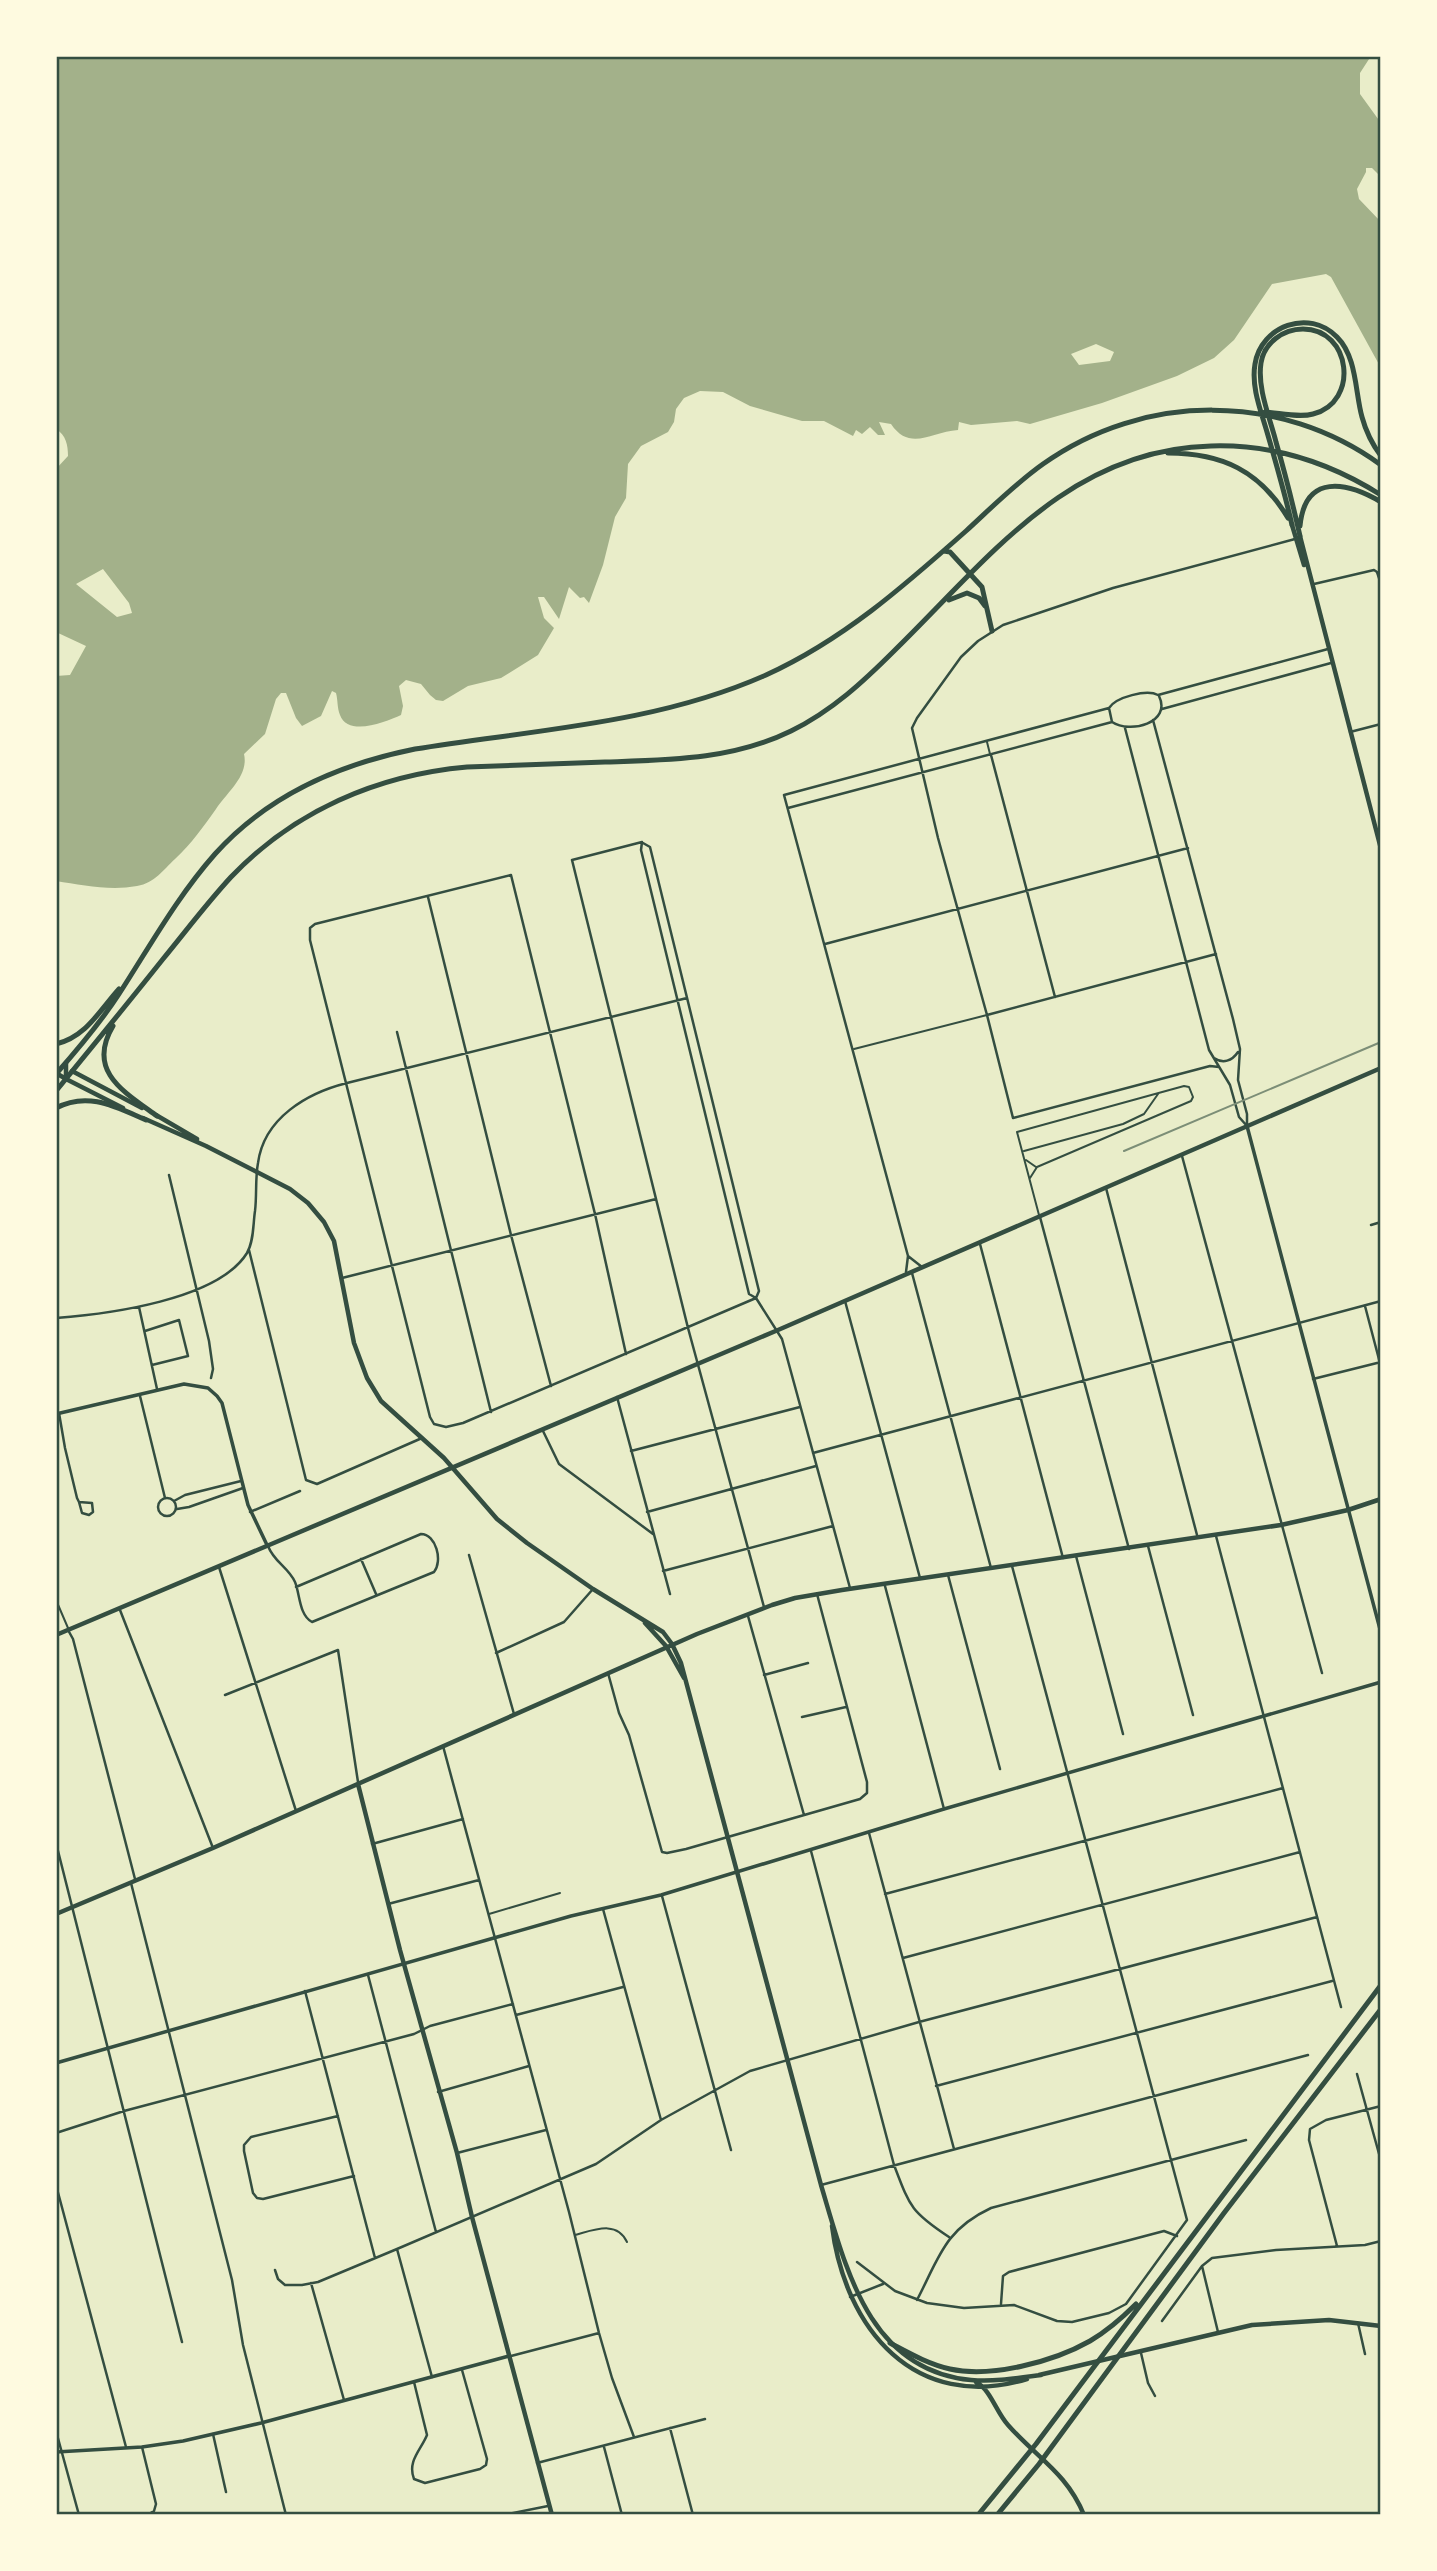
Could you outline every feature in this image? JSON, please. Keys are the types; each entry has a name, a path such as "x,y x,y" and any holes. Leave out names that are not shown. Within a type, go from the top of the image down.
{"highway":[{"path":"1292,526 1254,379 1258,352 1275,331 1291,324 1305,322 1324,327 1336,335 1349,355 1366,430 1381,456"},
{"path":"56,1074 117,997 167,916 201,870 231,838 285,797 334,772 382,756 628,717 682,705 766,675 859,621 895,594 1036,469 1089,437 1165,413 1205,409 1248,412 1282,416 1305,415 1315,414 1331,404 1342,389 1345,374 1343,358 1334,343 1321,333 1309,329 1296,329 1280,335 1268,347 1261,366 1264,395 1298,538"},
{"path":"1282,416 1337,439 1381,465"},
{"path":"56,1091 232,877 269,842 310,815 346,796 408,775 467,767 702,757 746,748 780,736 840,701 1032,516 1062,493 1109,468 1155,453 1202,446 1258,448 1293,455 1342,473 1381,495"},
{"path":"1155,453 1200,454 1237,467 1256,479 1272,495 1292,526"},
{"path":"1298,538 1304,506 1322,489 1334,485 1347,486 1381,502"},
{"path":"944,551 950,552 982,587 992,631"},
{"path":"943,603 967,593 979,598 987,608"},
{"path":"56,1044 82,1032 128,979"},
{"path":"132,997 108,1034 104,1060 118,1087 157,1116"},
{"path":"56,1108 77,1100 94,1100 146,1120"},
{"path":"978,2515 1036,2444 1381,1985"},
{"path":"997,2515 1381,2009"},
{"path":"890,2343 927,2361 950,2368 978,2372 1007,2369 1085,2344 1114,2324 1146,2295"}],"main road":[{"path":"1292,526 1308,573 1381,849"},
{"path":"56,1062 157,1116 206,1146"},
{"path":"64,1064 65,1081"},
{"path":"56,1635 980,1244 1381,1068"},
{"path":"56,1074 65,1081 258,1173 298,1195 317,1212 332,1238 342,1278 351,1335 367,1378 387,1407 452,1467 497,1519 527,1544 663,1632 673,1644 687,1683 821,2185 858,2294 871,2318 890,2343 905,2356 932,2371 972,2380 1041,2375"},
{"path":"56,1914 213,1848 666,1646 764,1607 850,1588 1281,1525 1348,1510 1381,1499"},
{"path":"639,1618 666,1646 687,1683"},
{"path":"358,1784 552,2515"},
{"path":"831,2217 841,2270 850,2297 875,2337 904,2364 947,2383 984,2388 1012,2384 1218,2332 1283,2322 1319,2320 1381,2326"},
{"path":"972,2380 984,2388 1009,2426 1066,2482 1084,2515"}],"street":[{"path":"1219,1067 1210,1066 1013,1118 912,732 915,721 961,657 992,631 1022,617 1094,593 1298,538"},
{"path":"1311,585 1371,570 1377,572 1381,584"},
{"path":"905,1276 908,1256 784,794 1109,708 1115,701 1137,695 1152,692 1158,695 1328,649"},
{"path":"788,808 1112,722 1125,728 1140,727 1153,720 1162,709 1332,663"},
{"path":"1158,695 1162,709"},
{"path":"1109,708 1112,722"},
{"path":"1153,720 1240,1049 1238,1076 1247,1126 1381,1633"},
{"path":"1350,732 1381,724"},
{"path":"1125,728 1213,1058 1233,1095 1238,1113 1247,1126"},
{"path":"990,755 1055,997"},
{"path":"642,842 641,850 749,1294 756,1298 778,1330 850,1588"},
{"path":"626,1354 595,1214 511,875 320,922 310,928 310,940 430,1417 434,1424 442,1427 457,1425 491,1412 688,1328 756,1298 759,1291 650,847 642,842 572,860 688,1328 764,1607"},
{"path":"824,944 1188,848"},
{"path":"428,896 551,1386"},
{"path":"987,1015 1216,954"},
{"path":"422,1438 317,1484 306,1480 249,1250 258,1163 264,1144 287,1112 311,1094 466,1052 687,998"},
{"path":"397,1031 491,1412"},
{"path":"1213,1058 1228,1061 1240,1049"},
{"path":"1181,1156 1322,1673"},
{"path":"169,1175 209,1341 213,1369 211,1378"},
{"path":"722,1184 732,1181"},
{"path":"1106,1188 1198,1539"},
{"path":"342,1278 656,1199"},
{"path":"1040,1217 1129,1549"},
{"path":"1371,1225 1381,1222"},
{"path":"980,1244 1063,1558"},
{"path":"56,1318 139,1307 197,1290 227,1274 249,1250"},
{"path":"908,1256 923,1268"},
{"path":"912,1273 991,1568"},
{"path":"845,1301 920,1578"},
{"path":"813,1453 1381,1301"},
{"path":"1313,1379 1381,1364 1365,1306"},
{"path":"139,1307 157,1389"},
{"path":"145,1331 179,1320 188,1356 152,1365"},
{"path":"79,1502 92,1503 93,1512 86,1516 82,1513 79,1502 65,1448 57,1413 179,1384 208,1388 218,1396 223,1408 250,1512 271,1555 291,1576 306,1618 314,1622 436,1570 439,1563 430,1535 421,1534 296,1587"},
{"path":"140,1393 165,1498"},
{"path":"617,1397 670,1594"},
{"path":"631,1451 800,1406"},
{"path":"542,1430 559,1464 653,1534"},
{"path":"647,1512 817,1466"},
{"path":"165,1498 174,1501 185,1495 241,1481"},
{"path":"165,1498 158,1506 161,1515 171,1516 177,1509 243,1489"},
{"path":"250,1512 300,1491"},
{"path":"174,1501 177,1509"},
{"path":"663,1571 834,1526"},
{"path":"1216,1536 1341,2007"},
{"path":"1148,1546 1193,1715"},
{"path":"469,1555 514,1714"},
{"path":"1076,1556 1123,1734"},
{"path":"361,1559 376,1594"},
{"path":"857,2262 883,2284 917,2300 957,2308 1001,2304 1026,2308 1063,2322 1078,2321 1115,2311 1129,2300 1177,2236 1187,2218 1012,1566"},
{"path":"219,1567 296,1811"},
{"path":"948,1575 1000,1769"},
{"path":"884,1584 944,1809"},
{"path":"496,1653 564,1622 593,1589"},
{"path":"608,1673 629,1735 662,1852 667,1853 860,1799 867,1793 868,1787 817,1594"},
{"path":"119,1608 213,1848"},
{"path":"747,1613 804,1815"},
{"path":"68,1628 73,1639 232,2280 241,2338 286,2515"},
{"path":"225,1695 338,1650 358,1784"},
{"path":"764,1675 808,1663"},
{"path":"56,2063 580,1913 661,1895 944,1809 1381,1682"},
{"path":"802,1717 847,1707"},
{"path":"443,1746 599,2333 634,2437"},
{"path":"886,1894 1283,1788"},
{"path":"372,1844 463,1819"},
{"path":"869,1833 954,2149"},
{"path":"56,1843 182,2342"},
{"path":"811,1851 894,2165 909,2206 949,2237"},
{"path":"903,1958 1300,1852"},
{"path":"388,1904 479,1880"},
{"path":"661,1895 731,2150"},
{"path":"603,1909 661,2120"},
{"path":"275,2270 278,2279 285,2285 312,2283 397,2249 596,2164 661,2120 750,2071 919,2022 1317,1917"},
{"path":"367,1973 436,2232"},
{"path":"936,2085 1334,1980"},
{"path":"516,2015 623,1987"},
{"path":"305,1991 375,2258"},
{"path":"56,2133 124,2111 513,2004"},
{"path":"821,2185 1308,2055"},
{"path":"438,2092 529,2066"},
{"path":"1357,2074 1381,2161"},
{"path":"1337,2246 1309,2140 1312,2126 1381,2106"},
{"path":"338,2116 250,2137 244,2145 244,2151 253,2193 257,2198 263,2199 354,2176"},
{"path":"457,2153 546,2130"},
{"path":"917,2300 949,2237 970,2219 991,2208 1246,2140"},
{"path":"56,2185 126,2447"},
{"path":"1001,2304 1003,2276 1009,2272 1164,2231 1177,2236"},
{"path":"1162,2320 1202,2266 1212,2258 1276,2250 1365,2245 1381,2241"},
{"path":"397,2249 432,2377"},
{"path":"1202,2266 1218,2332"},
{"path":"312,2283 344,2400"},
{"path":"850,2297 883,2284"},
{"path":"1358,2322 1365,2354"},
{"path":"59,2452 142,2447 183,2441 261,2423 599,2333"},
{"path":"1140,2350 1148,2383 1155,2396"},
{"path":"414,2382 427,2435 414,2458 411,2472 414,2479 425,2483 480,2469 486,2465 462,2370"},
{"path":"537,2463 705,2419"},
{"path":"670,2428 693,2515"},
{"path":"56,2431 59,2452 79,2515"},
{"path":"213,2434 226,2492"},
{"path":"604,2446 622,2515"},
{"path":"142,2447 156,2505 154,2511 147,2515"},
{"path":"503,2515 549,2505"}],"lane":[{"path":"987,741 990,755"},
{"path":"853,1049 987,1015"},
{"path":"1030,1178 1037,1167 1141,1124 1193,1098 1186,1086 1017,1132 1040,1217"},
{"path":"1023,1152 1123,1124 1144,1114 1158,1094"},
{"path":"1024,1158 1037,1167"},
{"path":"56,1600 68,1628"},
{"path":"488,1914 560,1893"},
{"path":"574,2235 609,2228 623,2234 627,2242"}],"shaded area":[{"path":"56,56 1371,56 1360,73 1360,94 1381,123 1381,185 1380,176 1372,168 1366,168 1357,189 1359,199 1381,222 1381,368 1331,277 1326,274 1272,284 1234,340 1214,358 1177,376 1102,403 1030,424 1017,421 971,425 959,422 958,430 913,439 898,432 891,424 879,422 885,435 878,435 870,427 862,434 856,430 853,436 824,421 802,421 750,406 723,392 700,391 684,398 676,409 674,422 668,432 641,446 628,464 626,498 615,517 603,565 589,603 569,587 559,619 544,597 538,597 544,618 554,628 538,655 501,678 468,686 443,701 436,700 421,684 406,680 399,686 403,706 401,715 368,726 359,727 344,722 339,712 336,693 332,691 321,716 302,726 286,693 281,693 276,699 265,734 244,754 245,762 236,783 181,853 154,879 137,886 106,888 56,881 56,676 70,675 86,646 56,632 56,469 68,456 68,448 62,434 56,429","holes":["1096,344 1114,352 1110,361 1079,365 1071,354","103,569 129,603 132,613 117,617 76,584"]}],"tram line":[{"path":"1124,1151 1381,1042"}]}
